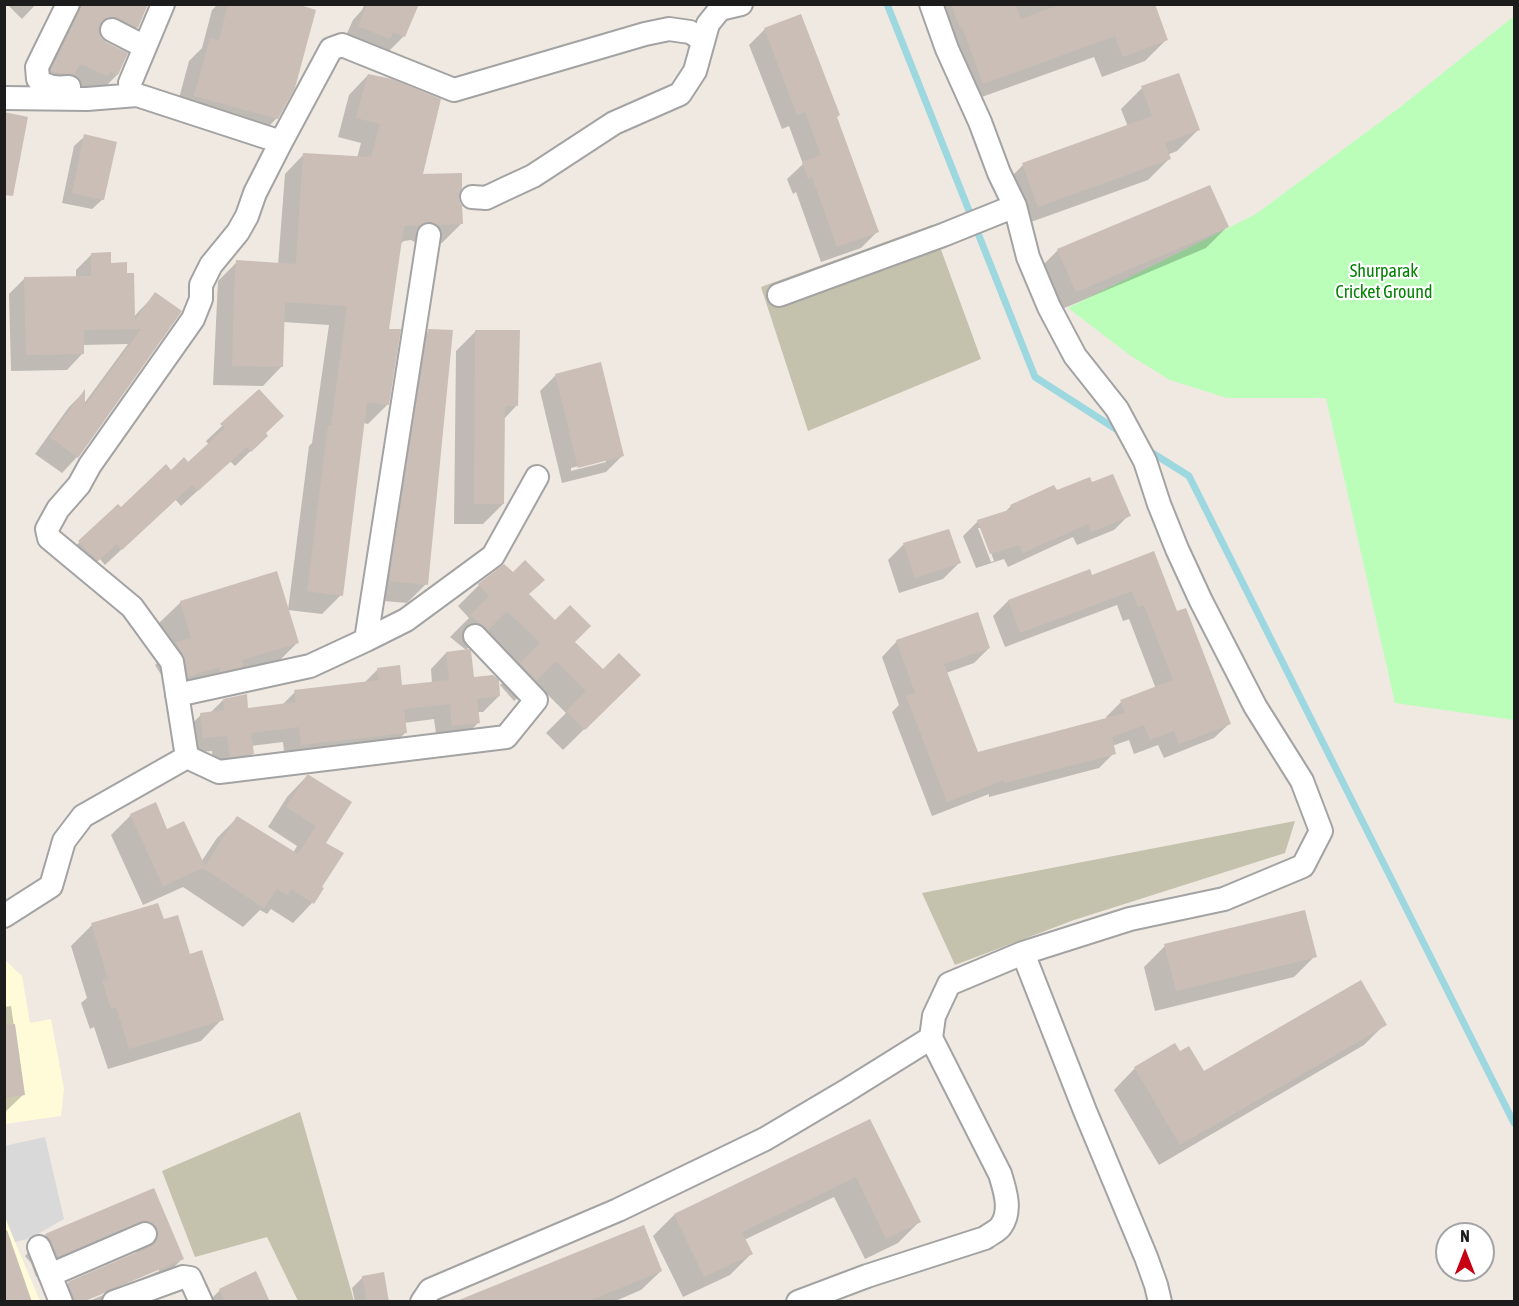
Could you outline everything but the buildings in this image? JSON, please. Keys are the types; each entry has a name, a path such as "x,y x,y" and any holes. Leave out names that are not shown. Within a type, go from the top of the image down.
{"street":[{"path":"68,4 37,68 38,79 43,85 59,88 134,89 281,142"},
{"path":"134,89 146,46 163,4"},
{"path":"472,197 486,198 532,176 614,123 680,94 694,71 708,24 720,9 741,4"},
{"path":"798,1302 867,1276 985,1238 1001,1228 1007,1213 1006,1195 1000,1174 931,1038 934,1016 949,984 1023,953 1130,919 1224,899 1303,866 1321,831 1302,781 1255,706 1201,601 1177,549 1142,454 1117,409 1076,356 1049,307 1028,257 1015,206 947,49 931,4"},
{"path":"187,757 171,662 132,607 49,538 47,529 58,509 194,319 201,299 201,285 211,265 238,232 247,216 255,193 331,49 342,45 454,90 669,29 690,32 704,40"},
{"path":"112,30 146,46"},
{"path":"4,98 87,99 134,89"},
{"path":"779,295 1015,206"},
{"path":"366,640 429,235"},
{"path":"177,695 310,666 406,620 493,556 537,477"},
{"path":"187,757 219,772 506,737 536,700 475,636"},
{"path":"4,916 51,886 64,841 83,816 187,757"},
{"path":"1023,953 1146,1257 1160,1302"},
{"path":"422,1302 430,1290 618,1210 765,1138 931,1038"},
{"path":"50,1275 145,1234"},
{"path":"39,1247 61,1302"},
{"path":"114,1302 183,1277 190,1278 201,1302"}],"shaded area":[{"path":"932,225 981,359 808,431 761,287"},
{"path":"1295,821 1285,853 1074,920 955,965 922,893"},
{"path":"4,959 22,976 30,1023 51,1019 64,1089 61,1116 5,1124"},
{"path":"300,1112 354,1301 298,1301 267,1237 195,1257 162,1171"},
{"path":"45,1137 64,1219 31,1238 15,1242 5,1216 4,1146"},
{"path":"4,1216 15,1242 40,1301 5,1301"}],"green space":[{"name":"Shurparak Cricket Ground","path":"1513,17 1514,720 1395,703 1326,398 1227,398 1170,380 1131,356 1068,308 1256,214 1399,108"}],"waterway":[{"path":"887,4 1035,377 1122,433"},
{"path":"1146,449 1189,476 1514,1123"}]}
